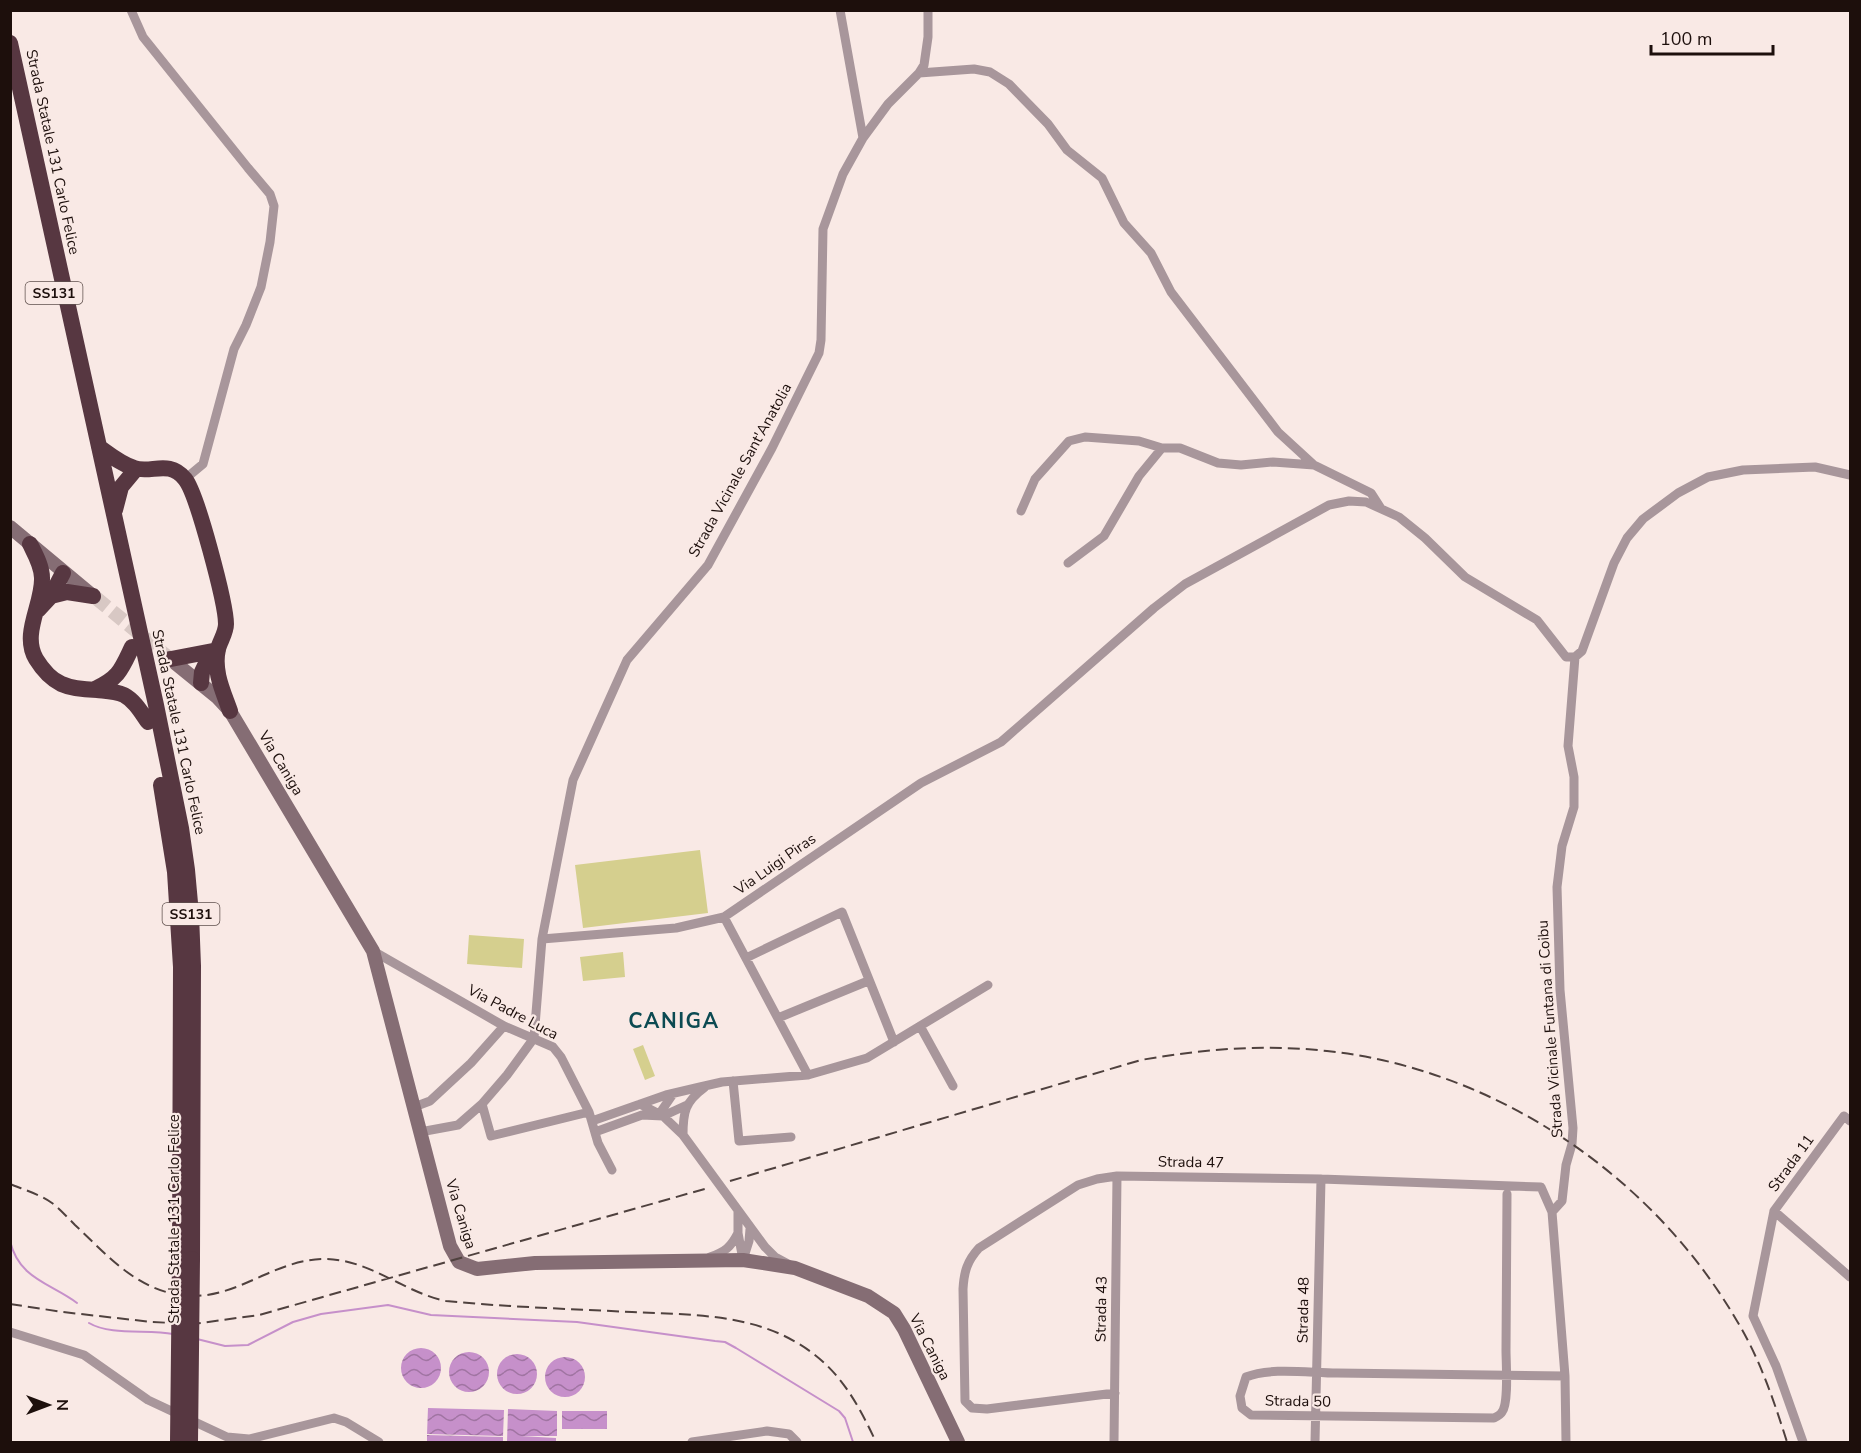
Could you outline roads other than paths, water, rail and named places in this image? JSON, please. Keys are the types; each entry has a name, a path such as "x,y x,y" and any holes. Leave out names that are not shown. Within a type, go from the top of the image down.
{"highway":[{"name":"Strada Statale 131 Carlo Felice","path":"10,43 114,513 166,781 179,915 187,1050 186,1259 190,1443"},
{"name":"Strada Statale 131 Carlo Felice","path":"10,96 148,722 166,781"},
{"path":"99,447 117,460 136,469 164,467 185,479 196,501 223,601 226,626 215,655 202,672 201,683"},
{"path":"114,513 121,486 136,469"},
{"path":"30,543 42,576 46,596"},
{"path":"63,573 53,577 36,613 31,632 34,656 49,676 67,688 111,691 124,696 136,704 148,722"},
{"path":"46,596 67,592 94,597"},
{"path":"91,690 110,682 119,675 132,646"},
{"path":"170,658 215,655"},
{"path":"215,655 218,680 231,711"},
{"name":"Strada Statale 131 Carlo Felice","path":"178,1443 186,1259"}],"street":[{"path":"131,10 143,37 248,168 259,178 270,194 273,206 270,242 261,287 234,349 203,464 185,479"},
{"path":"840,10 863,138"},
{"path":"919,74 924,65 928,37 928,10"},
{"path":"919,74 974,69 990,72 1009,84 1048,124 1067,150 1102,178 1124,223 1151,253 1171,292 1278,432 1314,465 1371,493 1380,507 1399,517 1425,538 1465,577 1537,620 1566,657 1575,657 1582,651 1614,563 1627,538 1643,519 1678,493 1708,477 1743,470 1815,467 1851,475"},
{"name":"Strada Vicinale Sant'Anatolia","path":"534,1038 542,939 573,780 627,660 708,565 772,448 819,353 823,229 843,174 863,138 888,104 919,74"},
{"path":"1021,511 1035,479 1069,441 1085,437 1139,441 1162,448 1180,448 1218,463 1241,465 1274,462 1314,465"},
{"path":"1068,563 1104,536 1139,476 1162,448"},
{"name":"Via Luigi Piras","path":"542,939 676,928 724,917 921,783 1001,742 1154,608 1185,584 1329,505 1349,501 1366,502 1380,507"},
{"path":"10,526 94,597"},
{"name":"Strada Vicinale Funtana di Coibu","path":"1552,1212 1562,1201 1573,1128 1560,990 1557,887 1562,846 1574,807 1574,777 1568,746 1575,657"},
{"name":"Via Caniga","path":"170,658 231,711 373,951 450,1246 456,1259 468,1267 477,1269 535,1263 743,1260 795,1268 868,1296 894,1313 904,1329 958,1443"},
{"path":"746,958 842,912 894,1042"},
{"path":"724,917 808,1075"},
{"name":"Via Padre Luca","path":"373,951 504,1026 553,1047 561,1057 591,1117 598,1143 612,1170"},
{"path":"778,1018 868,981"},
{"path":"482,1104 491,1136 591,1117 709,1085 808,1075 867,1059 988,986"},
{"path":"414,1107 430,1101 471,1063 504,1026"},
{"path":"920,1026 953,1086"},
{"path":"420,1132 458,1125 482,1104 534,1038"},
{"path":"734,1081 739,1141 791,1137"},
{"path":"683,1135 687,1105 692,1098 709,1085"},
{"path":"663,1116 662,1110 673,1094"},
{"path":"640,1104 663,1116 683,1135 765,1247 775,1257 795,1268"},
{"path":"595,1132 642,1115 663,1116 687,1105"},
{"name":"Strada 11","path":"1851,1121 1844,1116 1774,1211 1851,1277"},
{"name":"Strada 47","path":"1114,1393 987,1409 972,1408 965,1401 963,1289 964,1272 970,1257 979,1248 1078,1185 1117,1176 1321,1179 1541,1187 1552,1212 1565,1376"},
{"name":"Strada 43","path":"1114,1443 1117,1176"},
{"name":"Strada 48","path":"1315,1443 1321,1179"},
{"name":"Strada 50","path":"1507,1194 1506,1376 1505,1406 1502,1413 1494,1418 1251,1415 1242,1408 1240,1396 1246,1377 1257,1372 1506,1376 1565,1376"},
{"path":"1774,1211 1753,1317 1776,1366 1803,1443"},
{"path":"738,1212 738,1233 743,1260"},
{"path":"743,1260 750,1229"},
{"path":"698,1261 724,1253 733,1244 738,1233"},
{"path":"10,1332 84,1355 148,1400 227,1437 249,1439 334,1418 346,1422 379,1443"},
{"path":"1565,1376 1566,1443"},
{"path":"692,1443 766,1431 789,1434 797,1443"}],"water":[{"path":"421,1348 435,1354 441,1368 435,1382 421,1388 407,1382 401,1368 407,1354"},
{"path":"469,1352 477,1353 483,1358 488,1364 488,1380 483,1386 477,1391 469,1392 461,1391 455,1386 450,1380 449,1372 450,1364 455,1358 461,1353"},
{"path":"517,1354 525,1355 531,1360 536,1366 536,1382 531,1388 525,1393 517,1394 509,1393 503,1388 498,1382 497,1374 498,1366 503,1360 509,1355"},
{"path":"565,1357 573,1358 579,1363 584,1369 584,1385 579,1391 573,1396 565,1397 557,1396 551,1391 546,1385 545,1377 546,1369 551,1363 557,1358"},
{"path":"428,1408 504,1410 503,1436 427,1434"},
{"path":"508,1409 557,1411 557,1436 520,1436 556,1438 556,1442 507,1442"},
{"path":"562,1411 607,1411 607,1429 562,1429"},
{"path":"427,1435 503,1437 503,1442 427,1442"}],"waterway":[{"path":"10,1241 14,1254 28,1272 77,1303"},
{"path":"197,1339 225,1346 248,1345 293,1322 321,1314 388,1305 431,1315 577,1322 725,1342 839,1411 845,1418 853,1442"},
{"path":"89,1323 108,1330 173,1334"}],"tunnel":[{"path":"96,598 169,658"}],"railway":[{"path":"730,1181 1141,1060 1210,1050 1280,1048 1327,1051 1389,1062 1450,1080 1508,1106 1563,1138 1614,1176 1661,1220 1702,1268 1745,1335 1766,1380 1787,1442"},
{"path":"10,1184 52,1203 118,1265 142,1282 170,1293 191,1296 211,1294 230,1289 283,1267 322,1259 339,1260 370,1269 430,1297 446,1301 697,1315 760,1326 799,1344 825,1364 854,1400 876,1442"},
{"path":"10,1304 152,1322 193,1324 259,1315 708,1188"}],"district":[{"name":"CANIGA","path":"674,1021"}]}
